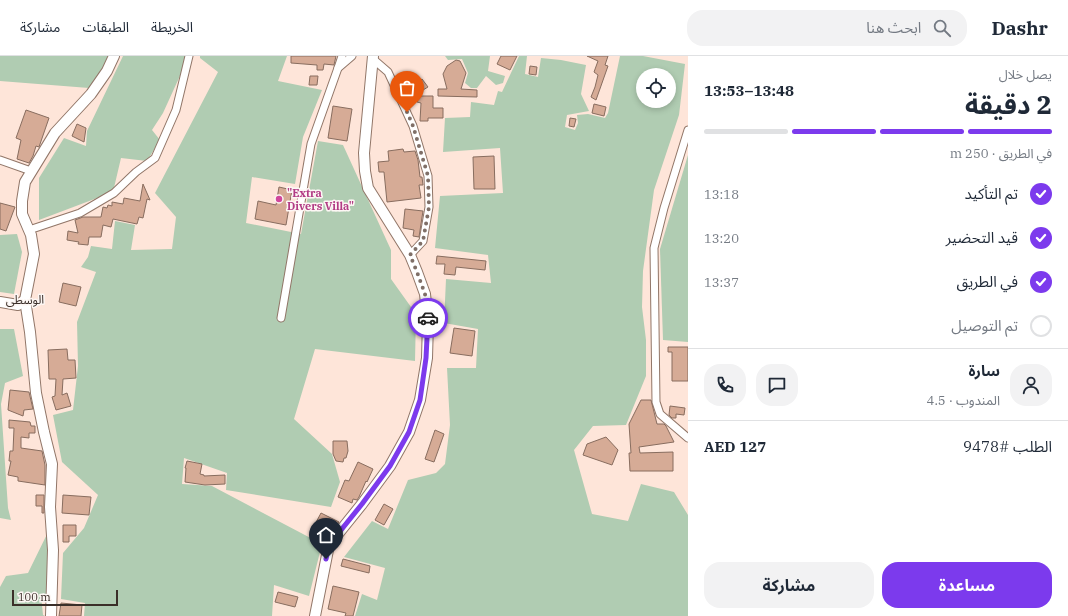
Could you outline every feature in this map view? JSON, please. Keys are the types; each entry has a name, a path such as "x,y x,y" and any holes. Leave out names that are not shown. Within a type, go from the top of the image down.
{"street":[{"path":"51,616 53,550 50,507 52,464 36,393 30,332 25,300 34,254 29,230 22,214 22,201 25,182 54,133 91,94 107,72 114,56"},
{"path":"29,230 80,213 114,193 136,172 155,158 176,110 189,56"},
{"path":"281,318 311,144 342,56"},
{"path":"338,68 352,56"},
{"path":"315,616 329,545 390,466 409,432 420,400 426,358 428,322 425,294 410,255 368,188 364,171 364,153 373,58"},
{"path":"373,58 388,72 413,126 428,176 429,207 423,241 410,255"},
{"path":"688,130 664,208 654,248 656,402 660,414 688,438"},
{"path":"0,160 31,171"},
{"path":"0,302 18,305 25,300"}],"green space":[{"path":"0,56 109,56 103,68 89,88 0,81"},
{"path":"123,56 189,56 163,113 152,130 160,140 147,161 121,158 113,192 39,220 39,178 64,138 86,146 87,131"},
{"path":"200,56 287,56 278,81 322,90 303,137 295,184 252,177 246,223 301,234 318,141 343,145 391,250 391,279 416,314 415,361 315,349 294,419 332,454 340,482 331,507 226,490 227,473 184,458 182,484 212,486 322,544 309,596 274,585 272,616 84,616 85,603 61,599 63,553 84,528 98,495 62,462 53,415 73,410 78,366 77,322 96,272 81,267 88,257 91,246 112,249 115,221 135,225 131,250 172,249 176,217 155,193 218,72 200,58"},
{"path":"445,56 490,56 488,71 505,76 503,83 496,85 486,76 477,88 471,88 465,83 468,73 462,59 448,60"},
{"path":"519,56 527,56 525,74 538,77 541,58 586,65 581,94 589,111 567,115 565,127 575,130 578,123 577,115 588,114 605,118 608,113 620,56 643,56 685,64 679,115 654,190 643,271 642,307 646,340 646,376 626,425 593,426 574,450 592,514 628,521 641,484 674,492 688,515 688,616 355,616 362,594 377,600 385,568 344,557 372,521 388,529 408,480 436,473 445,464 450,425 447,368 476,368 478,329 444,323 446,279 491,283 488,255 435,248 440,196 503,193 500,148 443,152 445,118 470,117 471,102 494,105 498,91 502,92"},
{"path":"688,155 688,342 663,340 660,249"},
{"path":"17,234 22,252 14,294 0,292 0,235"},
{"path":"0,329 14,329 23,376 5,383 1,404 8,508 11,520 0,518"},
{"path":"51,526 48,595 41,595 43,615 45,616 0,616 0,587 6,576 28,573"}],"building":[{"path":"291,56 336,56 334,65 324,64 323,70 317,70 317,65 291,63"},
{"path":"501,56 517,56 510,70 497,64"},
{"path":"587,56 608,56 605,65 608,66 596,100 591,97 598,75 594,72 598,61"},
{"path":"456,60 460,61 466,73 461,89 477,90 477,97 438,96 438,89 447,89 443,74 447,66"},
{"path":"530,66 537,67 536,75 529,74"},
{"path":"310,76 318,76 317,85 309,85"},
{"path":"422,79 428,87 423,90 417,83"},
{"path":"417,96 433,96 433,108 443,108 443,118 428,118 428,121 420,121 421,103 417,102"},
{"path":"594,104 606,107 604,116 592,113"},
{"path":"333,106 352,109 347,141 328,138"},
{"path":"26,110 49,118 39,147 36,146 29,163 17,159 21,140 16,138"},
{"path":"570,118 576,119 574,127 569,126"},
{"path":"77,124 86,128 84,142 72,136"},
{"path":"403,149 404,152 415,151 418,160 420,177 422,177 423,185 419,185 421,198 387,202 384,172 379,172 378,162 389,161 388,151"},
{"path":"494,156 495,189 474,189 473,157"},
{"path":"143,184 150,200 147,199 143,218 139,217 137,224 113,219 111,227 103,225 101,237 89,237 88,245 78,244 79,242 67,240 68,231 78,233 75,220 83,217 101,217 103,207 107,208 108,205 112,206 112,202 123,204 124,198 140,201"},
{"path":"279,187 292,190 286,225 255,219 258,201 276,205"},
{"path":"0,203 15,207 6,231 0,229"},
{"path":"405,209 423,211 419,237 413,236 414,230 403,228"},
{"path":"437,256 486,261 485,270 456,267 455,275 444,274 445,264 436,264"},
{"path":"63,283 81,287 76,306 59,302"},
{"path":"454,328 475,331 472,356 450,353"},
{"path":"668,347 688,347 688,381 672,381 672,352 668,352"},
{"path":"67,349 68,360 75,360 76,378 63,379 62,395 67,393 71,406 56,410 52,397 55,396 56,379 49,379 48,350"},
{"path":"10,390 29,392 33,409 24,410 23,416 8,410"},
{"path":"641,400 651,400 657,424 664,424 666,426 674,442 639,447 640,453 673,452 673,471 630,471 629,453 631,453 629,424"},
{"path":"670,406 685,408 684,415 676,414 676,418 672,418 669,415"},
{"path":"9,420 30,422 31,426 35,426 35,433 29,433 29,438 21,437 21,448 42,451 45,465 45,485 18,481 18,477 8,475 11,461 9,461 10,451 13,451 14,428 9,428"},
{"path":"435,430 444,434 434,462 425,459"},
{"path":"606,437 618,450 612,465 583,455 587,444"},
{"path":"333,441 347,441 348,451 343,462 336,461 333,454"},
{"path":"187,461 202,464 200,474 204,476 225,475 225,484 205,485 185,482 185,468"},
{"path":"358,462 373,469 359,497 357,500 353,499 352,503 338,497 345,480 349,481"},
{"path":"36,495 44,495 44,513 42,513 42,506 36,506"},
{"path":"63,495 91,497 89,515 62,513"},
{"path":"384,504 393,509 384,525 375,520"},
{"path":"321,513 339,522 328,536 313,528"},
{"path":"63,525 76,525 76,536 69,536 69,542 63,542"},
{"path":"343,559 370,566 369,573 341,566"},
{"path":"333,586 359,592 353,616 345,616 346,613 328,609"},
{"path":"278,592 298,597 295,607 275,602"},
{"path":"61,603 82,605 81,616 59,616"}],"way so far":[{"path":"407,112 413,126 428,176 429,207 423,241 410,255 425,294 428,318"}],"place":[{"name":"\"Extra Divers Villa\"","path":"279,199"}],"district":[{"name":"الوسطى","path":"25,300"}],"route":[{"path":"326,559 329,545 390,466 409,432 420,400 426,358 428,318"}]}
